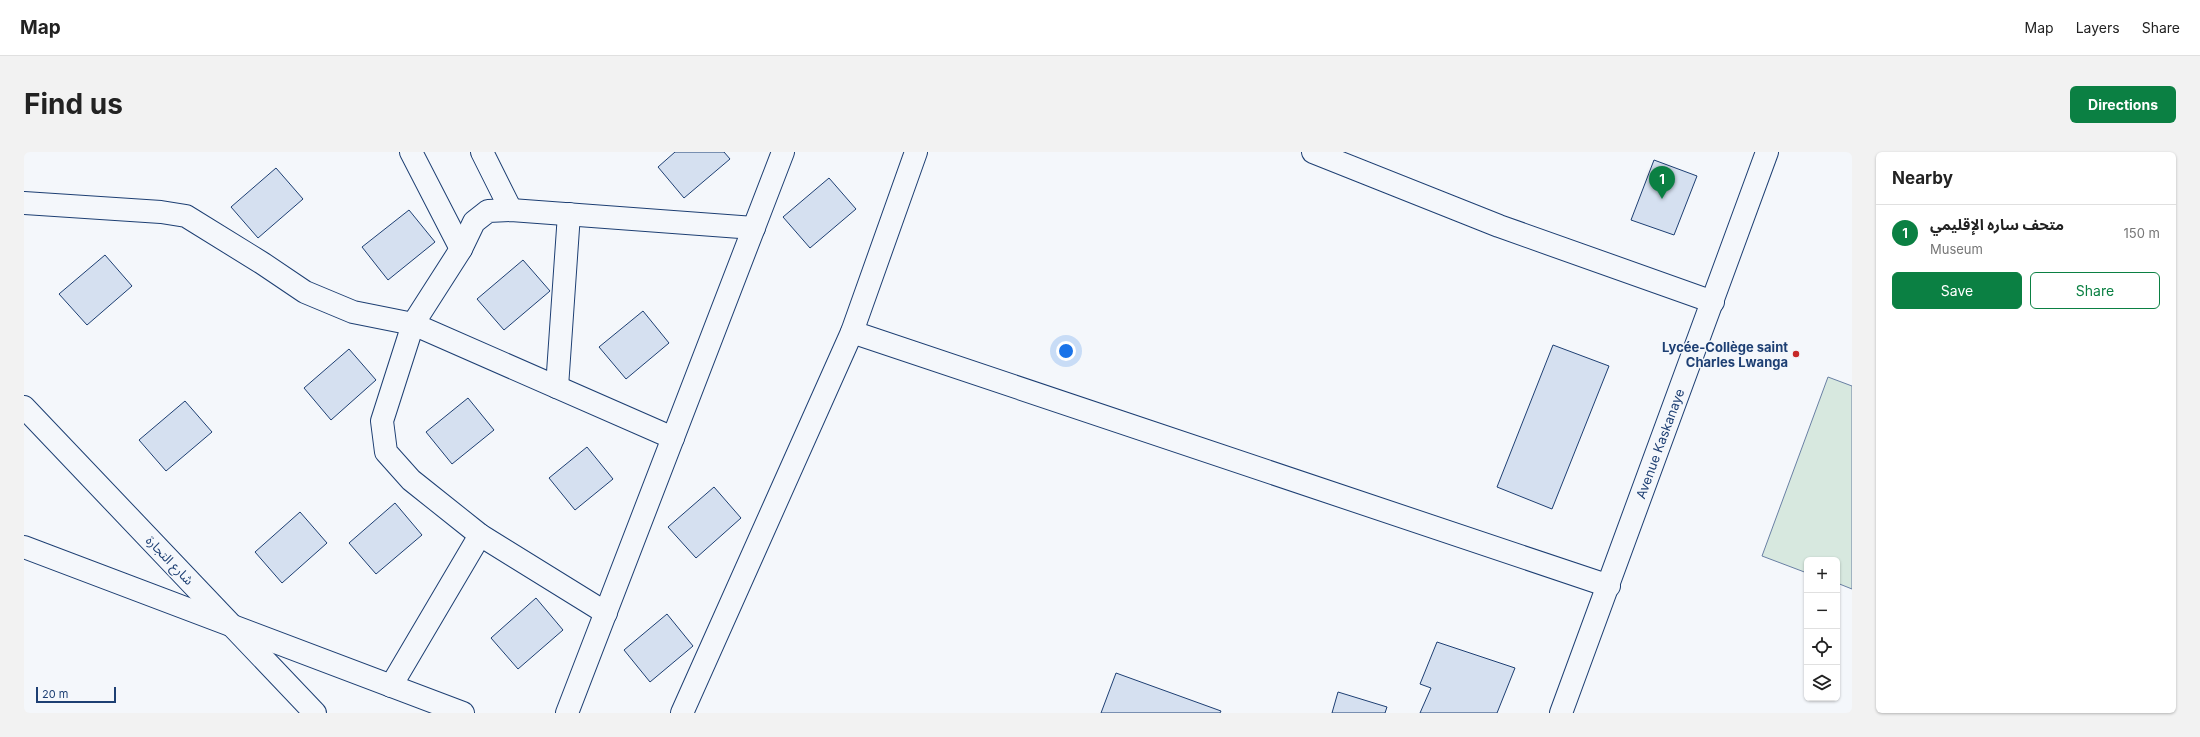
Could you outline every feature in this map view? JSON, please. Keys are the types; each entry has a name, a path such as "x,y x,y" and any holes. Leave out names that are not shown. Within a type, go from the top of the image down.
{"street":[{"path":"411,152 461,249"},
{"path":"482,152 511,210"},
{"path":"567,713 783,152"},
{"path":"682,713 852,332 916,152"},
{"path":"1313,152 1499,226 1713,302"},
{"name":"Avenue Kaskanaye","path":"1561,713 1609,586 1767,152"},
{"path":"24,203 131,210 186,216 262,263 305,292 353,312 413,324 674,438"},
{"path":"606,613 480,535 411,480 386,452 382,421 413,324 461,249 474,222 488,211 511,210 754,228"},
{"path":"557,387 569,214"},
{"path":"852,332 1609,586"},
{"name":"شارع التجارة","path":"24,407 315,713"},
{"path":"391,686 480,535"},
{"path":"24,547 463,713"}],"shaded area":[{"path":"1828,377 1852,386 1852,589 1840,584 1840,557 1804,557 1804,572 1762,556"}],"building":[{"path":"675,152 724,152 730,159 684,198 658,167"},
{"path":"1654,160 1697,176 1674,235 1631,220"},
{"path":"276,168 303,199 258,238 231,207"},
{"path":"829,178 856,209 810,248 783,217"},
{"path":"409,210 435,242 388,280 362,247"},
{"path":"105,255 132,286 87,325 59,294"},
{"path":"523,260 550,291 504,330 477,299"},
{"path":"643,311 669,343 626,379 599,347"},
{"path":"1553,345 1609,366 1552,509 1497,487"},
{"path":"349,349 376,380 331,420 304,388"},
{"path":"468,398 494,430 452,464 426,432"},
{"path":"185,401 212,432 166,471 139,440"},
{"path":"587,447 613,479 575,510 549,478"},
{"path":"714,487 741,518 696,558 668,527"},
{"path":"395,503 422,535 376,574 349,543"},
{"path":"300,512 327,543 282,583 255,552"},
{"path":"536,598 563,630 518,669 491,638"},
{"path":"667,614 693,646 650,682 624,650"},
{"path":"1437,642 1515,668 1497,713 1420,713 1431,688 1420,684"},
{"path":"1116,673 1221,711 1220,713 1101,713"},
{"path":"1338,692 1387,707 1385,713 1332,713"}],"place":[{"name":"متحف ساره الإقليمي","path":"1662,199"},
{"name":"Lycée-Collège saint Charles Lwanga","path":"1796,354"}]}
